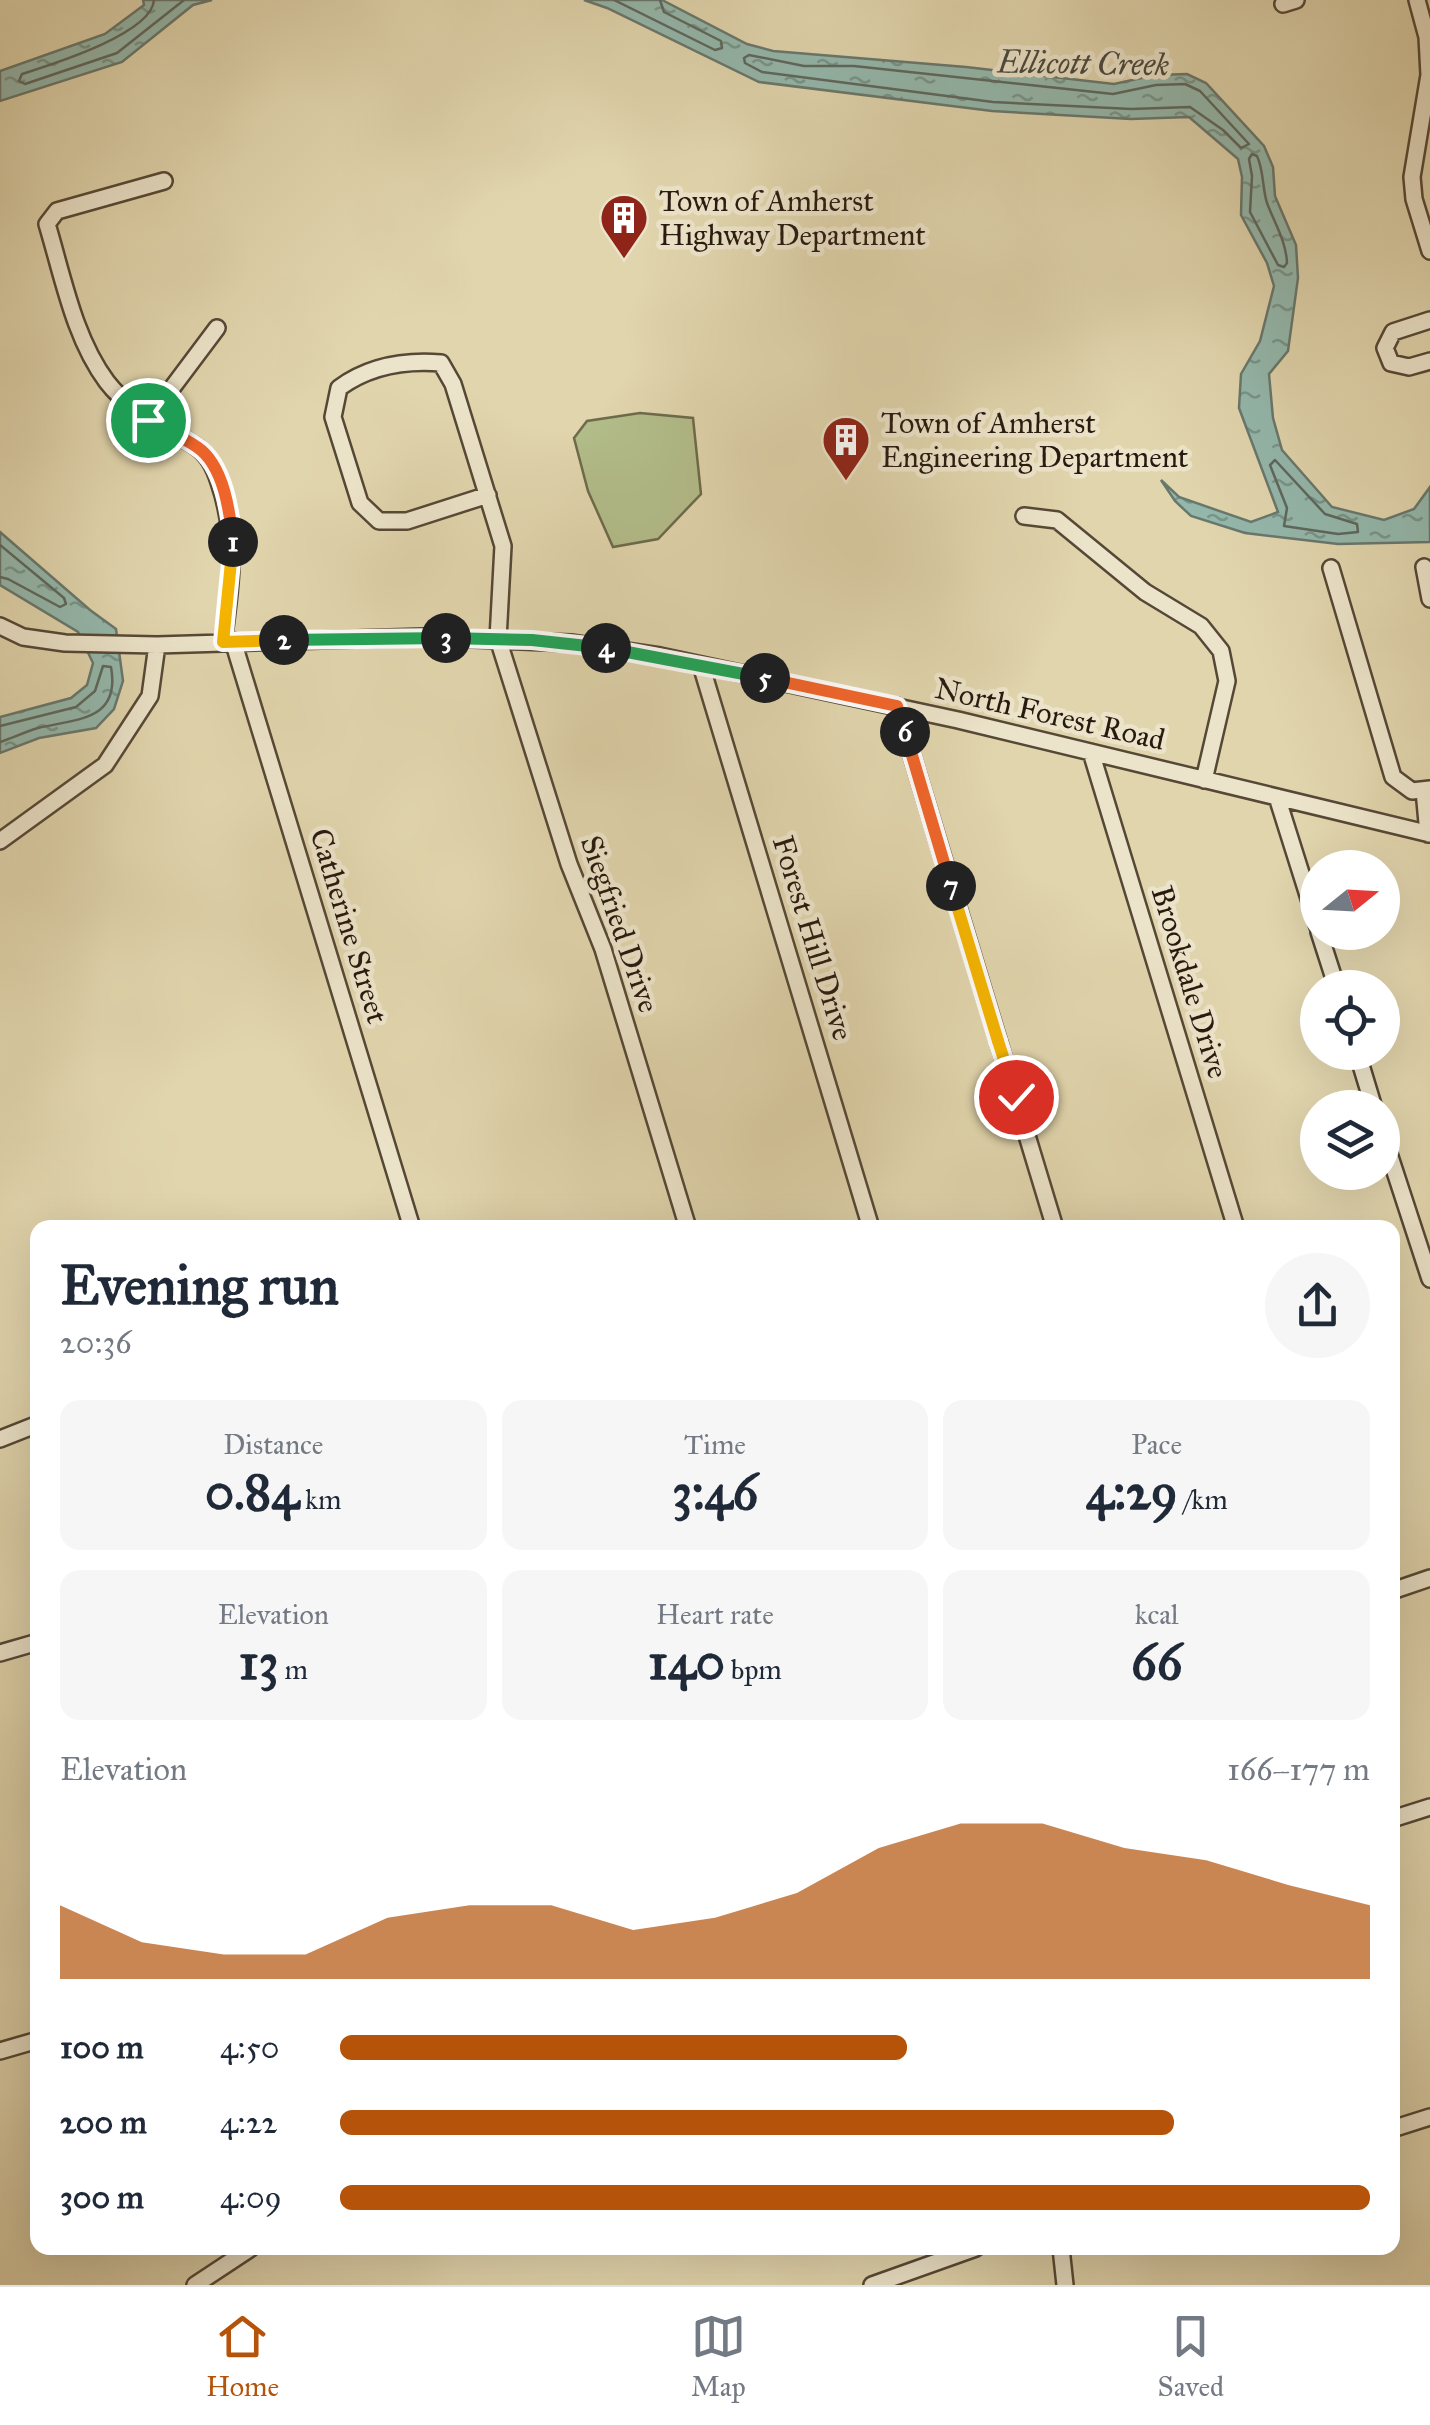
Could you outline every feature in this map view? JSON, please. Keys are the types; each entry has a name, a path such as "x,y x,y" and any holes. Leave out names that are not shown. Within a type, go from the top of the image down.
{"street":[{"path":"1416,0 1427,37 1429,75 1412,178 1414,199 1430,251"},
{"path":"164,181 57,211 47,224 86,348 110,386 148,420 203,451 214,467 230,513 233,540 228,642"},
{"path":"1430,320 1393,332 1385,348 1390,363 1409,367 1430,361"},
{"path":"148,420 217,328"},
{"path":"488,494 406,521 378,521 360,504 333,417 339,388 361,372 415,361 440,363 454,384 488,494 504,546 498,639"},
{"path":"1024,516 1057,520 1145,592 1201,626 1221,652 1227,681 1204,780"},
{"path":"1424,567 1430,599"},
{"path":"1331,568 1394,777 1412,792 1427,789 1429,834"},
{"name":"North Forest Road","path":"0,626 23,637 65,643 498,639 571,643 701,665 897,706 1429,834"},
{"name":"Siegfried Drive","path":"498,639 570,864 603,948 686,1220"},
{"name":"Catherine Street","path":"228,642 409,1220"},
{"path":"0,841 105,765 150,696 157,644"},
{"name":"Forest Hill Drive","path":"701,665 869,1220"},
{"path":"897,706 1053,1220"},
{"name":"Brookdale Drive","path":"1091,752 1234,1220"},
{"path":"1277,797 1300,872"},
{"path":"1400,1187 1430,1279"},
{"path":"0,1439 30,1427"},
{"path":"1400,1588 1430,1578"},
{"path":"0,1653 30,1644"},
{"path":"1400,1817 1430,1807"},
{"path":"0,2051 30,2042"},
{"path":"1400,2126 1430,2117"},
{"path":"194,2285 240,2255"},
{"path":"872,2285 956,2255"},
{"path":"1062,2255 1066,2285"}],"green space":[{"path":"640,413 693,418 701,494 658,539 613,547 588,491 574,438 587,421"}],"water":[{"path":"143,0 212,0 193,5 122,62 0,101 0,71 105,34 144,5"},
{"path":"584,0 662,0 747,44 773,51 1114,84 1155,75 1187,74 1206,83 1264,146 1273,167 1275,196 1296,245 1298,278 1288,351 1269,374 1273,418 1282,450 1332,507 1384,520 1414,509 1430,487 1430,542 1338,544 1245,533 1191,516 1161,480 1179,497 1251,522 1278,512 1239,408 1241,374 1260,341 1274,286 1267,263 1241,215 1242,177 1238,159 1189,117 1131,119 992,111 759,82"},
{"path":"0,532 116,629 123,681 114,709 96,728 39,738 0,753 0,717 71,698 87,685 93,663 78,632 0,585"}],"place":[{"name":"Town of Amherst Highway Department","path":"624,260"},
{"name":"Town of Amherst Engineering Department","path":"846,482"}],"route":[{"path":"148,420 208,456 230,513 233,561 223,642 423,637 571,643 660,656 897,706 1016,1097"}],"water label":[{"name":"Ellicott Creek","path":"1083,63"}]}
